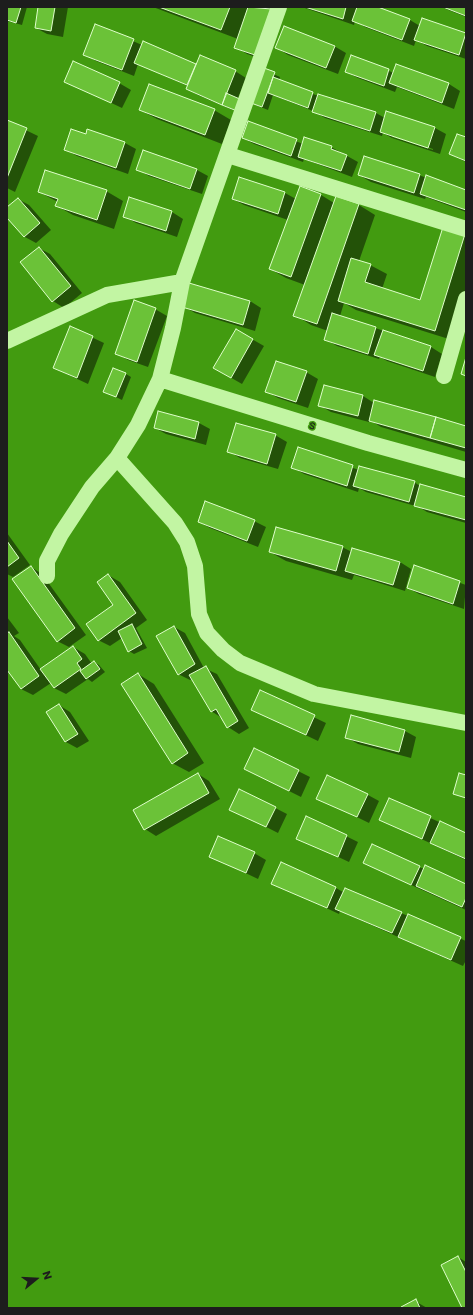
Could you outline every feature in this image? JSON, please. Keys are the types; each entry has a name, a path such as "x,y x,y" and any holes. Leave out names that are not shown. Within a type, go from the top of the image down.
{"street":[{"path":"47,576 47,561 61,534 92,487 117,458 138,425 160,379 173,328 182,282 279,7"},
{"path":"228,155 466,229"},
{"path":"7,341 107,295 182,282"},
{"path":"444,376 466,299"},
{"name":"s","path":"160,379 368,443 466,470"},
{"path":"117,458 175,523 187,542 195,566 199,614 207,633 223,650 240,663 314,694 466,723"}],"building":[{"path":"7,7 21,7 16,23 7,20"},
{"path":"38,7 55,7 51,31 35,28"},
{"path":"159,7 230,7 221,30"},
{"path":"248,7 271,9 255,55 234,48"},
{"path":"305,7 346,7 343,19"},
{"path":"357,7 378,7 410,19 402,40 352,21"},
{"path":"443,7 466,7 466,16"},
{"path":"422,18 466,33 459,55 414,40"},
{"path":"95,24 134,39 122,70 83,55"},
{"path":"284,26 335,46 326,68 275,48"},
{"path":"143,41 196,64 187,85 134,63"},
{"path":"200,55 236,70 222,105 186,89"},
{"path":"351,55 389,69 384,86 345,72"},
{"path":"73,61 120,82 111,103 64,82"},
{"path":"396,64 449,83 442,103 389,83"},
{"path":"264,68 275,72 262,107 251,103"},
{"path":"273,77 313,92 308,108 268,93"},
{"path":"149,84 215,109 205,135 139,110"},
{"path":"226,93 242,100 237,111 222,105"},
{"path":"318,94 376,112 370,131 312,112"},
{"path":"386,111 435,127 428,148 380,132"},
{"path":"7,120 27,128 7,178"},
{"path":"248,121 297,139 291,156 242,138"},
{"path":"71,129 86,134 87,129 125,142 116,168 64,150"},
{"path":"457,134 466,137 466,161 449,154"},
{"path":"304,137 332,146 331,149 347,155 341,171 298,157"},
{"path":"143,150 197,169 190,189 136,170"},
{"path":"364,156 420,174 414,193 358,175"},
{"path":"45,170 107,190 97,220 55,206 58,199 38,192"},
{"path":"426,175 466,190 466,210 420,194"},
{"path":"239,177 285,192 278,214 232,199"},
{"path":"300,186 321,194 291,277 269,269"},
{"path":"336,196 359,204 317,324 293,316"},
{"path":"129,197 172,211 166,231 123,217"},
{"path":"18,198 40,223 24,237 7,218 7,207"},
{"path":"443,227 465,234 435,331 338,301 351,258 371,264 365,282 420,300"},
{"path":"39,247 71,286 52,302 20,262"},
{"path":"189,283 250,301 243,325 182,307"},
{"path":"134,300 156,308 137,362 115,354"},
{"path":"332,313 376,327 368,354 324,340"},
{"path":"70,326 93,336 77,378 53,368"},
{"path":"236,329 253,339 231,378 213,368"},
{"path":"383,330 431,346 423,371 374,355"},
{"path":"466,357 466,376 461,374"},
{"path":"276,361 307,371 296,402 265,392"},
{"path":"113,368 126,373 116,397 103,392"},
{"path":"324,385 363,395 358,416 318,406"},
{"path":"374,400 436,417 430,438 369,421"},
{"path":"158,411 199,422 195,439 154,428"},
{"path":"436,417 466,426 466,448 430,438"},
{"path":"236,423 276,434 267,464 227,452"},
{"path":"298,447 353,465 347,486 291,468"},
{"path":"359,466 415,481 409,502 353,486"},
{"path":"420,484 466,497 466,520 414,506"},
{"path":"205,501 255,520 247,541 198,522"},
{"path":"276,527 343,546 336,571 269,552"},
{"path":"7,541 19,558 7,567"},
{"path":"352,548 400,562 393,585 345,571"},
{"path":"414,565 460,581 453,604 407,588"},
{"path":"31,566 75,628 57,642 12,579"},
{"path":"108,574 136,613 98,641 86,624 113,605 97,582"},
{"path":"132,624 142,644 128,652 118,631"},
{"path":"174,626 195,664 178,675 156,636"},
{"path":"9,632 39,676 21,689 7,670 7,633"},
{"path":"73,646 82,659 77,663 81,669 54,688 40,669"},
{"path":"94,661 100,669 86,679 80,671"},
{"path":"206,666 238,721 227,728 216,709 211,712 189,675"},
{"path":"138,673 188,753 172,764 121,684"},
{"path":"260,690 315,715 306,735 251,710"},
{"path":"59,704 78,734 65,742 46,712"},
{"path":"351,715 405,730 399,752 345,738"},
{"path":"254,748 299,770 289,791 244,769"},
{"path":"198,773 209,793 144,830 133,810"},
{"path":"459,773 466,775 466,798 453,794"},
{"path":"327,775 368,794 357,817 316,799"},
{"path":"239,789 276,807 266,827 229,810"},
{"path":"389,798 431,816 422,839 379,820"},
{"path":"306,816 347,835 338,857 296,839"},
{"path":"440,821 466,833 466,859 430,843"},
{"path":"218,836 255,852 246,873 209,857"},
{"path":"372,844 420,866 411,885 363,863"},
{"path":"281,862 336,887 327,908 271,884"},
{"path":"425,865 466,884 466,898 462,907 416,886"},
{"path":"345,888 402,912 392,933 335,909"},
{"path":"408,914 461,937 451,960 398,937"},
{"path":"458,1256 466,1272 466,1308 462,1308 441,1265"},
{"path":"416,1299 420,1308 401,1308 401,1307"}]}
